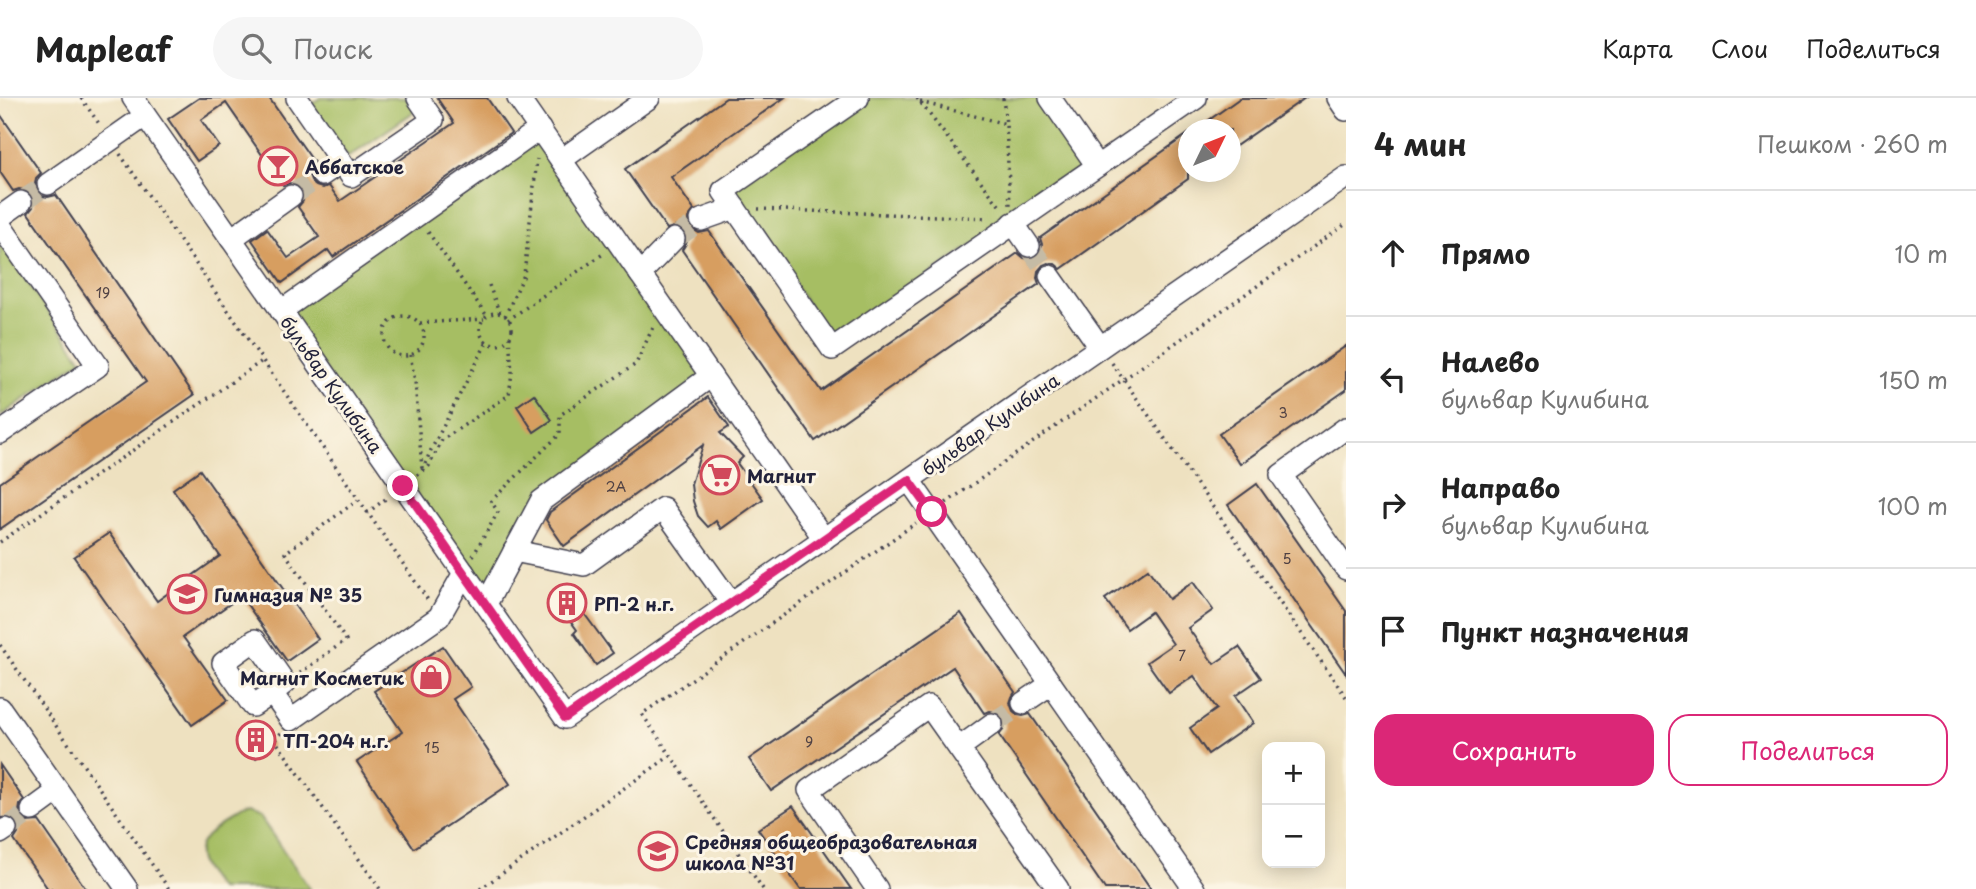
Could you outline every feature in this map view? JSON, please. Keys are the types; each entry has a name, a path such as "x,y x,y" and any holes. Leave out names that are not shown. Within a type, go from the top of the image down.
{"street":[{"path":"297,98 351,176 433,120 418,98"},
{"path":"518,98 824,538"},
{"path":"561,160 649,98"},
{"path":"858,98 723,191 832,349 1012,221 1196,98"},
{"path":"1050,98 1097,166"},
{"path":"1338,98 1346,110"},
{"path":"48,184 110,140 142,105"},
{"name":"бульвар Кулибина","path":"142,105 231,239 565,718 1346,177"},
{"path":"281,311 540,129"},
{"path":"322,175 341,162"},
{"path":"231,239 291,196"},
{"path":"0,217 21,202"},
{"path":"701,220 735,208"},
{"path":"1012,221 1029,246"},
{"path":"0,225 98,366 0,433"},
{"path":"640,274 674,239"},
{"path":"1050,276 1100,347"},
{"path":"486,604 541,501 711,376"},
{"path":"1346,428 1280,475 1346,569"},
{"path":"909,480 1194,889"},
{"path":"514,551 584,565 663,508 731,603"},
{"path":"278,688 291,720 439,617 464,573"},
{"path":"1023,703 1051,684"},
{"path":"877,889 808,790 929,706 1058,889"},
{"path":"0,708 127,889"},
{"path":"959,748 992,724"},
{"path":"32,810 58,791"}],"path":[{"path":"81,98 439,617"},
{"path":"1003,98 1012,221"},
{"path":"919,100 1012,221"},
{"path":"919,100 1006,124"},
{"path":"505,317 524,275 537,159"},
{"path":"735,208 1012,221"},
{"path":"416,216 486,317"},
{"path":"763,889 642,714 1346,224"},
{"path":"420,323 486,317 493,314 505,317 619,243"},
{"path":"368,513 429,466 442,440 509,396 512,372 509,337 512,327 489,285"},
{"path":"464,573 498,512 491,501 560,434 560,415 636,364 662,306"},
{"path":"409,316 420,323 424,342 415,353 396,355 391,351 384,340 384,333 390,321 396,317 409,316"},
{"path":"486,317 480,328 487,342 502,344 509,337"},
{"path":"422,471 487,342"},
{"path":"1100,347 1346,697"},
{"path":"410,355 415,381 422,471"},
{"path":"0,542 262,361"},
{"path":"278,688 346,640 285,553 358,500"},
{"path":"0,645 169,889"},
{"path":"291,720 275,740 380,889"},
{"path":"480,889 670,755"}],"green space":[{"path":"320,98 406,98 415,111 348,157 311,104"},
{"path":"864,98 1045,98 1090,164 833,341 729,191"},
{"path":"540,134 707,376 539,500 485,601 284,311"},
{"path":"0,242 82,360 0,416"},
{"path":"246,812 260,817 310,889 219,889 201,865 200,845 210,832"}],"building":[{"path":"199,98 269,98 315,164 309,175 312,183 322,188 329,186 340,201 454,123 437,98 487,98 511,133 333,257 328,250 282,283 252,240 267,229 288,258 319,237 298,207 303,201 302,189 296,184 283,185 226,103 201,120 219,146 197,161 168,119"},
{"path":"726,98 784,98 671,177 694,210 688,218 688,224 699,233 709,231 821,391 1018,253 1024,258 1036,257 1041,251 1040,238 1178,141 1178,182 1184,182 1061,269 1055,264 1043,265 1038,271 1039,284 815,441 682,250 687,242 684,230 677,226 667,229 625,169"},
{"path":"1240,98 1305,98 1241,142 1241,119 1210,119"},
{"path":"0,114 41,173 35,184 38,192 48,197 56,195 194,395 0,529 0,483 146,382 28,213 33,207 32,195 26,190 13,191 0,172"},
{"path":"1346,346 1346,390 1240,464 1219,434"},
{"path":"534,394 552,420 534,432 517,406"},
{"path":"708,397 729,427 720,433 743,457 737,463 763,499 721,529 716,521 708,527 698,516 691,484 703,445 564,546 546,520 550,512"},
{"path":"200,470 318,639 287,661 241,596 183,637 228,700 192,725 74,557 109,533 157,601 220,556 173,489"},
{"path":"1257,484 1346,611 1346,674 1228,505"},
{"path":"1148,569 1169,599 1193,582 1213,610 1188,628 1214,664 1239,647 1261,678 1235,696 1253,723 1208,754 1190,728 1217,709 1194,676 1169,693 1147,662 1173,644 1151,612 1127,629 1105,599"},
{"path":"564,586 613,653 596,665 574,633 577,630 551,594"},
{"path":"961,613 1015,692 1010,703 1013,711 1023,716 1030,714 1151,889 1105,889 999,735 1004,729 1003,717 997,712 984,713 953,667 771,791 749,759"},
{"path":"443,646 471,687 453,699 510,784 414,848 357,762 402,732 374,691"},
{"name":"ТП-204 н.г.","path":"255,723 272,746 256,758 240,735"},
{"path":"0,765 24,800 20,805 21,817 27,822 39,821 86,889 48,889 14,840 18,834 17,822 11,817 0,818"},
{"path":"793,806 851,889 800,889 758,829"}],"tunnel":[{"path":"291,196 322,175"},
{"path":"21,202 48,184"},
{"path":"674,239 701,220"},
{"path":"1029,246 1050,276"},
{"path":"992,724 1023,703"},
{"path":"6,829 32,810"}],"place":[{"name":"Аббатское","path":"278,166"},
{"name":"Магнит","path":"720,475"},
{"name":"Гимназия № 35","path":"187,594"},
{"name":"РП-2 н.г.","path":"567,603"},
{"name":"Магнит Косметик","path":"431,677"},
{"name":"ТП-204 н.г.","path":"256,740"},
{"name":"Средняя общеобразовательная школа №31","path":"658,851"}],"route":[{"path":"403,486 565,718 909,480 932,512"}]}
